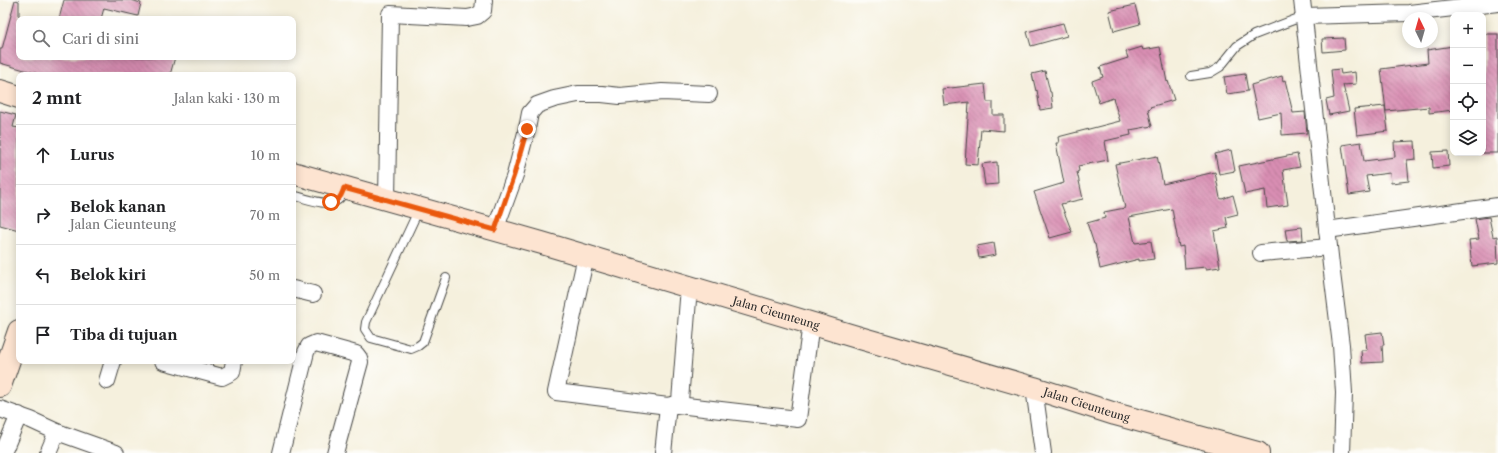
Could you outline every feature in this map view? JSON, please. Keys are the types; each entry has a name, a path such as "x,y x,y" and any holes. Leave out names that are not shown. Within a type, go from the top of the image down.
{"street":[{"path":"387,200 390,14 467,18 477,16 483,11 484,0"},
{"path":"1302,0 1343,367 1344,393 1342,453"},
{"path":"1304,16 1409,13 1498,3"},
{"path":"0,91 16,95"},
{"path":"495,230 514,175 530,113 538,105 554,99 578,94 620,96 662,92 708,94"},
{"name":"Jalan Cieunteung","path":"296,174 586,256 1034,388 1115,414 1258,453"},
{"path":"1327,230 1498,206"},
{"path":"1261,253 1329,247"},
{"path":"586,256 556,392 798,419 811,323"},
{"path":"663,453 673,405 680,401 689,287"},
{"path":"296,290 313,294"},
{"path":"281,453 306,352 309,346 316,343 356,354 360,362 335,453"},
{"path":"0,386 13,360 16,346"},
{"path":"107,381 112,364"},
{"path":"173,364 222,378 232,372 233,364"},
{"path":"1034,388 1043,453"},
{"path":"0,409 19,415 57,432 116,453"},
{"path":"3,453 19,415"},
{"path":"48,453 57,432"}],"lane":[{"path":"1191,76 1210,73 1220,67 1237,46 1254,35 1304,16"},
{"path":"296,196 316,202 331,202 341,198 344,188"},
{"path":"419,209 366,322 365,329 371,338 411,349 418,346 423,342 446,278"}],"building":[{"path":"15,0 19,1 19,16 16,16 16,60 174,60 171,72 32,72 0,63 0,49 2,49"},
{"path":"64,0 131,0 141,3 138,16 104,8 102,16 60,16"},
{"path":"1135,5 1140,24 1114,31 1109,11"},
{"path":"1063,23 1067,36 1031,46 1027,32"},
{"path":"1486,34 1498,34 1498,153 1486,153"},
{"path":"1344,38 1345,50 1323,52 1322,39"},
{"path":"1450,46 1450,110 1429,113 1429,107 1386,111 1381,69 1428,63 1427,50"},
{"path":"1142,47 1143,50 1160,47 1167,82 1168,81 1174,100 1150,107 1151,108 1148,109 1152,126 1130,130 1131,135 1105,141 1108,160 1078,166 1079,171 1077,172 1083,199 1061,204 1072,232 1050,238 1034,192 1064,183 1056,143 1059,143 1058,137 1120,121 1113,98 1099,103 1092,81 1103,77 1100,67 1128,58 1126,52"},
{"path":"1340,69 1341,74 1355,72 1356,84 1343,85 1349,111 1329,115 1326,100 1334,98 1331,70"},
{"path":"1045,71 1051,92 1053,108 1040,110 1037,90 1036,91 1032,74"},
{"path":"1245,74 1248,91 1227,94 1224,77"},
{"path":"1282,76 1283,81 1285,80 1293,113 1305,112 1307,133 1282,135 1281,113 1258,118 1251,85"},
{"path":"985,84 987,102 993,102 993,115 1004,115 1004,131 981,129 978,165 965,164 969,102 944,105 942,89"},
{"path":"1385,106 1388,131 1357,135 1354,109"},
{"path":"0,111 16,115 13,127 16,128 16,229 0,225"},
{"path":"1415,141 1416,159 1407,160 1409,181 1391,183 1390,173 1366,176 1369,192 1349,195 1342,145 1361,142 1364,161 1395,157 1394,142"},
{"path":"1231,150 1235,171 1219,174 1215,154"},
{"path":"1448,151 1449,166 1433,168 1432,152"},
{"path":"1297,154 1300,167 1283,170 1288,205 1267,208 1265,190 1245,194 1239,166"},
{"path":"1157,156 1163,184 1215,172 1220,198 1222,199 1233,195 1238,214 1226,217 1228,228 1214,231 1220,267 1185,269 1183,246 1179,247 1172,209 1129,217 1135,243 1151,241 1154,259 1139,261 1139,259 1100,269 1095,244 1087,223 1105,218 1104,212 1125,208 1115,164"},
{"path":"997,162 998,184 985,185 982,164"},
{"path":"1489,217 1493,237 1497,236 1498,263 1472,266 1469,240 1479,239 1475,219"},
{"path":"1302,227 1303,240 1287,241 1285,229"},
{"path":"994,243 996,255 979,258 977,246"},
{"path":"1382,332 1384,345 1382,345 1383,362 1362,363 1361,350 1367,350 1365,334"}],"route":[{"path":"331,202 341,198 344,188 495,230 514,175 527,129"}]}
